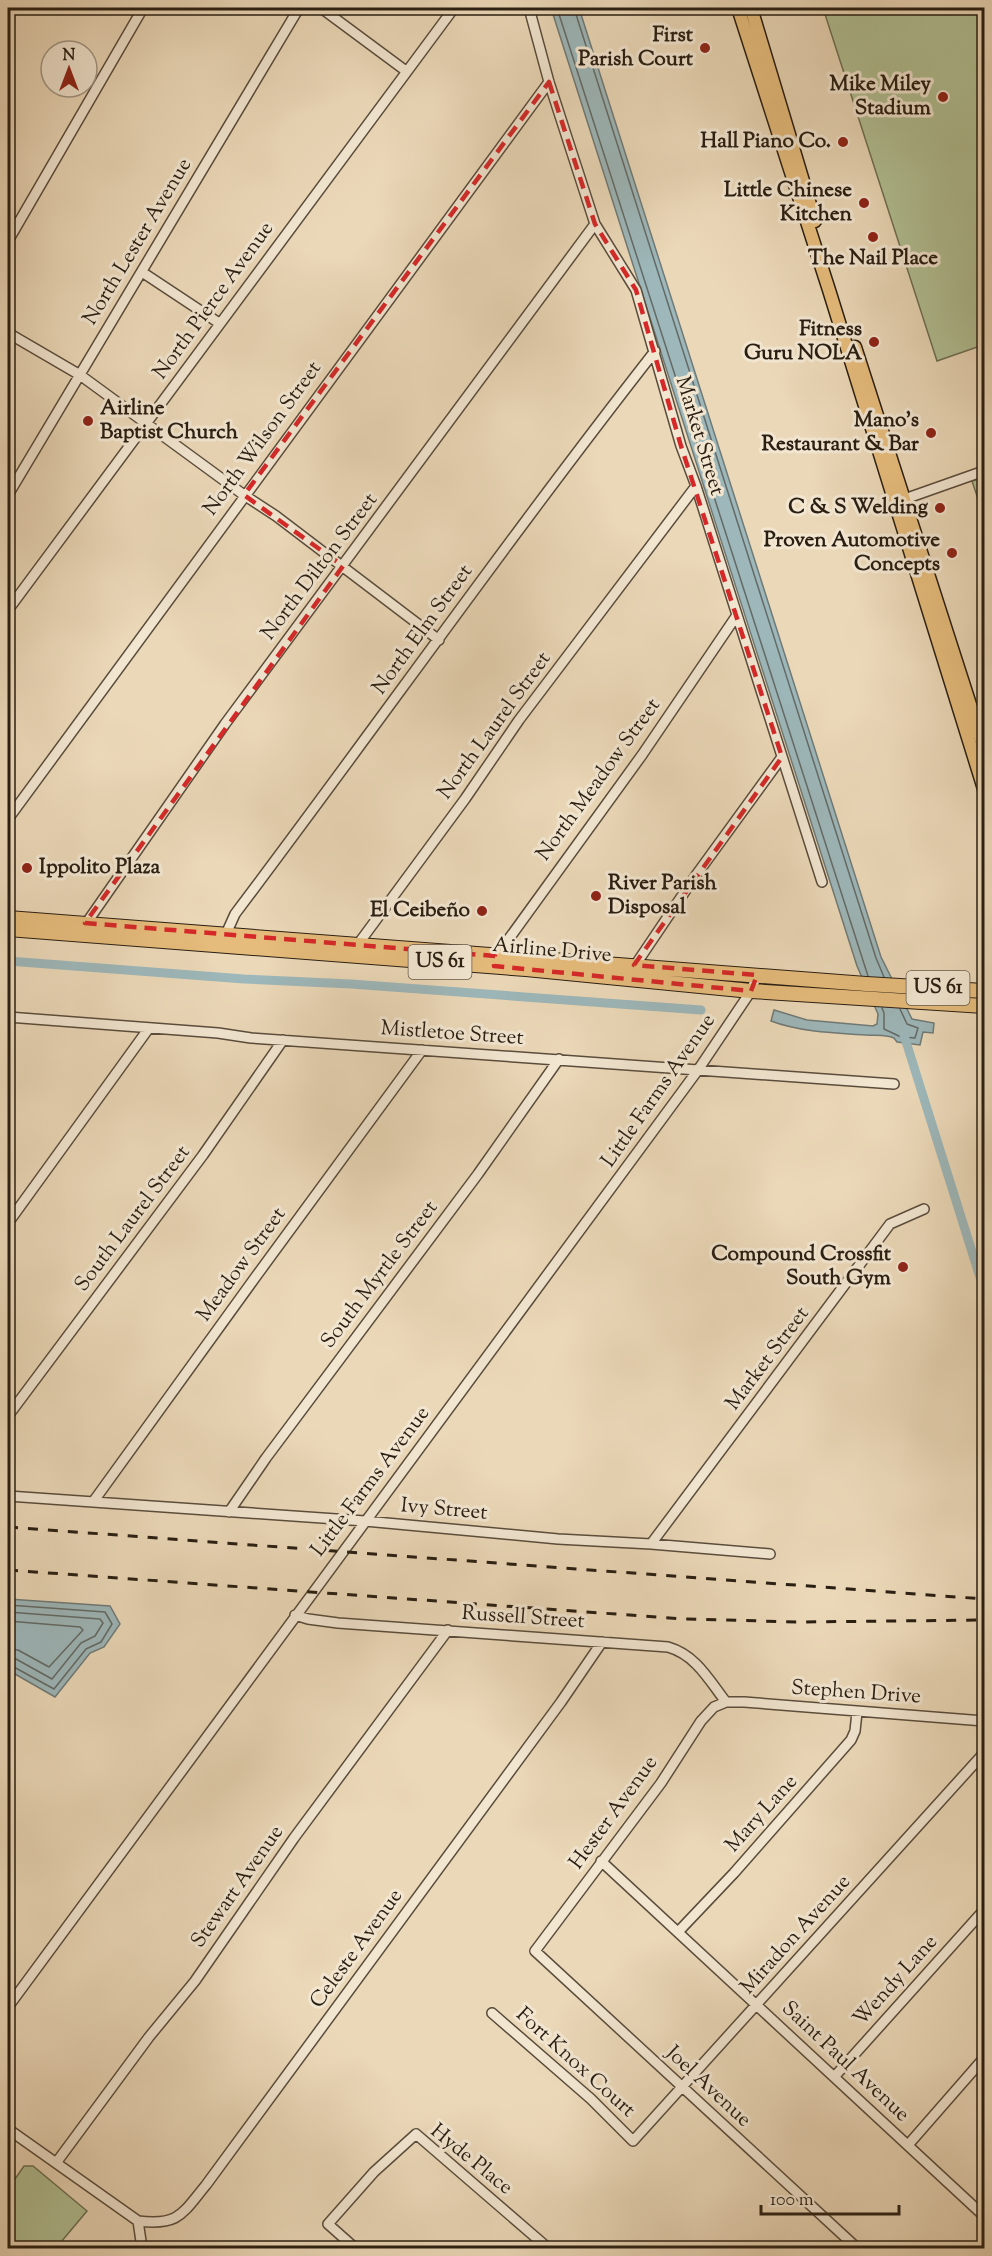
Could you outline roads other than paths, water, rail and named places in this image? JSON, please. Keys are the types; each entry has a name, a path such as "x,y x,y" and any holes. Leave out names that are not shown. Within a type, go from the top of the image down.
{"highway":[{"name":"Airline Drive","path":"8,918 82,929 494,961 633,965 984,991"},
{"name":"Airline Drive","path":"8,929 226,934 356,950"},
{"name":"Airline Drive","path":"494,961 628,979 751,991 984,1006"}],"main road":[{"path":"738,8 770,92 899,501 984,789"},
{"path":"751,8 770,92"},
{"path":"899,501 984,748"}],"street":[{"path":"8,241 142,8"},
{"name":"North Lester Avenue","path":"8,495 299,8"},
{"path":"321,8 406,71"},
{"name":"North Pierce Avenue","path":"8,610 454,8"},
{"name":"Market Street","path":"529,8 549,82 595,224 636,290 681,446 696,486 822,882"},
{"name":"North Wilson Street","path":"8,819 549,82"},
{"name":"North Dilton Street","path":"82,929 225,724 595,224"},
{"path":"142,272 219,323"},
{"path":"8,333 80,375 276,516 440,640"},
{"name":"North Elm Street","path":"226,934 235,914 440,640 570,459 655,351"},
{"path":"899,501 984,471"},
{"name":"North Laurel Street","path":"356,950 526,711 696,486"},
{"name":"North Meadow Street","path":"494,961 642,755 737,615"},
{"path":"628,979 633,965 782,757"},
{"name":"Little Farms Avenue","path":"8,2007 698,1070 751,991 757,975"},
{"name":"Mistletoe Street","path":"8,1017 283,1040 894,1084"},
{"path":"8,1223 149,1028"},
{"name":"South Laurel Street","path":"8,1416 196,1164 283,1040"},
{"name":"Meadow Street","path":"93,1502 256,1275 422,1050"},
{"name":"South Myrtle Street","path":"229,1512 266,1458 478,1174 559,1059"},
{"name":"Market Street","path":"651,1544 890,1224 924,1209"},
{"name":"Ivy Street","path":"8,1496 365,1521 558,1539 770,1554"},
{"name":"Russell Street","path":"295,1615 338,1623 668,1647 678,1650 695,1662 726,1702"},
{"name":"Stewart Avenue","path":"56,2163 149,2037 195,1981 294,1838 448,1630"},
{"name":"Celeste Avenue","path":"138,2221 158,2223 179,2218 206,2185 561,1702 602,1642"},
{"name":"Stephen Drive","path":"726,1702 984,1721"},
{"name":"Hester Avenue","path":"535,1951 661,1783 701,1721 714,1707 726,1702"},
{"name":"Mary Lane","path":"678,1932 734,1873 851,1740 855,1731 857,1712"},
{"name":"Miradon Avenue","path":"633,2141 984,1753"},
{"name":"Saint Paul Avenue","path":"601,1861 984,2216"},
{"name":"Wendy Lane","path":"835,2076 984,1910"},
{"name":"Joel Avenue","path":"535,1951 857,2248"},
{"name":"Fort Knox Court","path":"492,2013 591,2099 633,2141"},
{"path":"909,2145 984,2058"},
{"path":"8,2129 138,2221 142,2248"},
{"name":"Hyde Place","path":"355,2248 328,2224 372,2175 416,2134 548,2248"}],"water":[{"path":"551,8 579,8 881,957 912,1019 934,1023 933,1033 923,1032 920,1045 897,1042 894,1038 887,1036 842,1034 794,1028 771,1021 774,1010 807,1020 873,1026 877,1024 878,1014 857,966"},
{"path":"8,1599 110,1606 120,1624 104,1647 90,1653 55,1697 8,1670"}],"waterway":[{"path":"8,961 701,1010"},
{"path":"903,1032 984,1290"}],"railway":[{"path":"8,1527 984,1599"},
{"path":"8,1570 684,1619 800,1622 984,1620"}],"place":[{"name":"First Parish Court","path":"705,48"},
{"name":"Mike Miley Stadium","path":"943,97"},
{"name":"Hall Piano Co.","path":"843,142"},
{"name":"Little Chinese Kitchen","path":"864,203"},
{"name":"The Nail Place","path":"873,237"},
{"name":"Fitness Guru NOLA","path":"874,342"},
{"name":"Airline Baptist Church","path":"88,421"},
{"name":"Mano's Restaurant & Bar","path":"931,433"},
{"name":"C & S Welding","path":"940,508"},
{"name":"Proven Automotive Concepts","path":"952,553"},
{"name":"Ippolito Plaza","path":"27,868"},
{"name":"River Parish Disposal","path":"596,896"},
{"name":"El Ceibeño","path":"482,911"},
{"name":"Compound Crossfit South Gym","path":"903,1267"}]}
